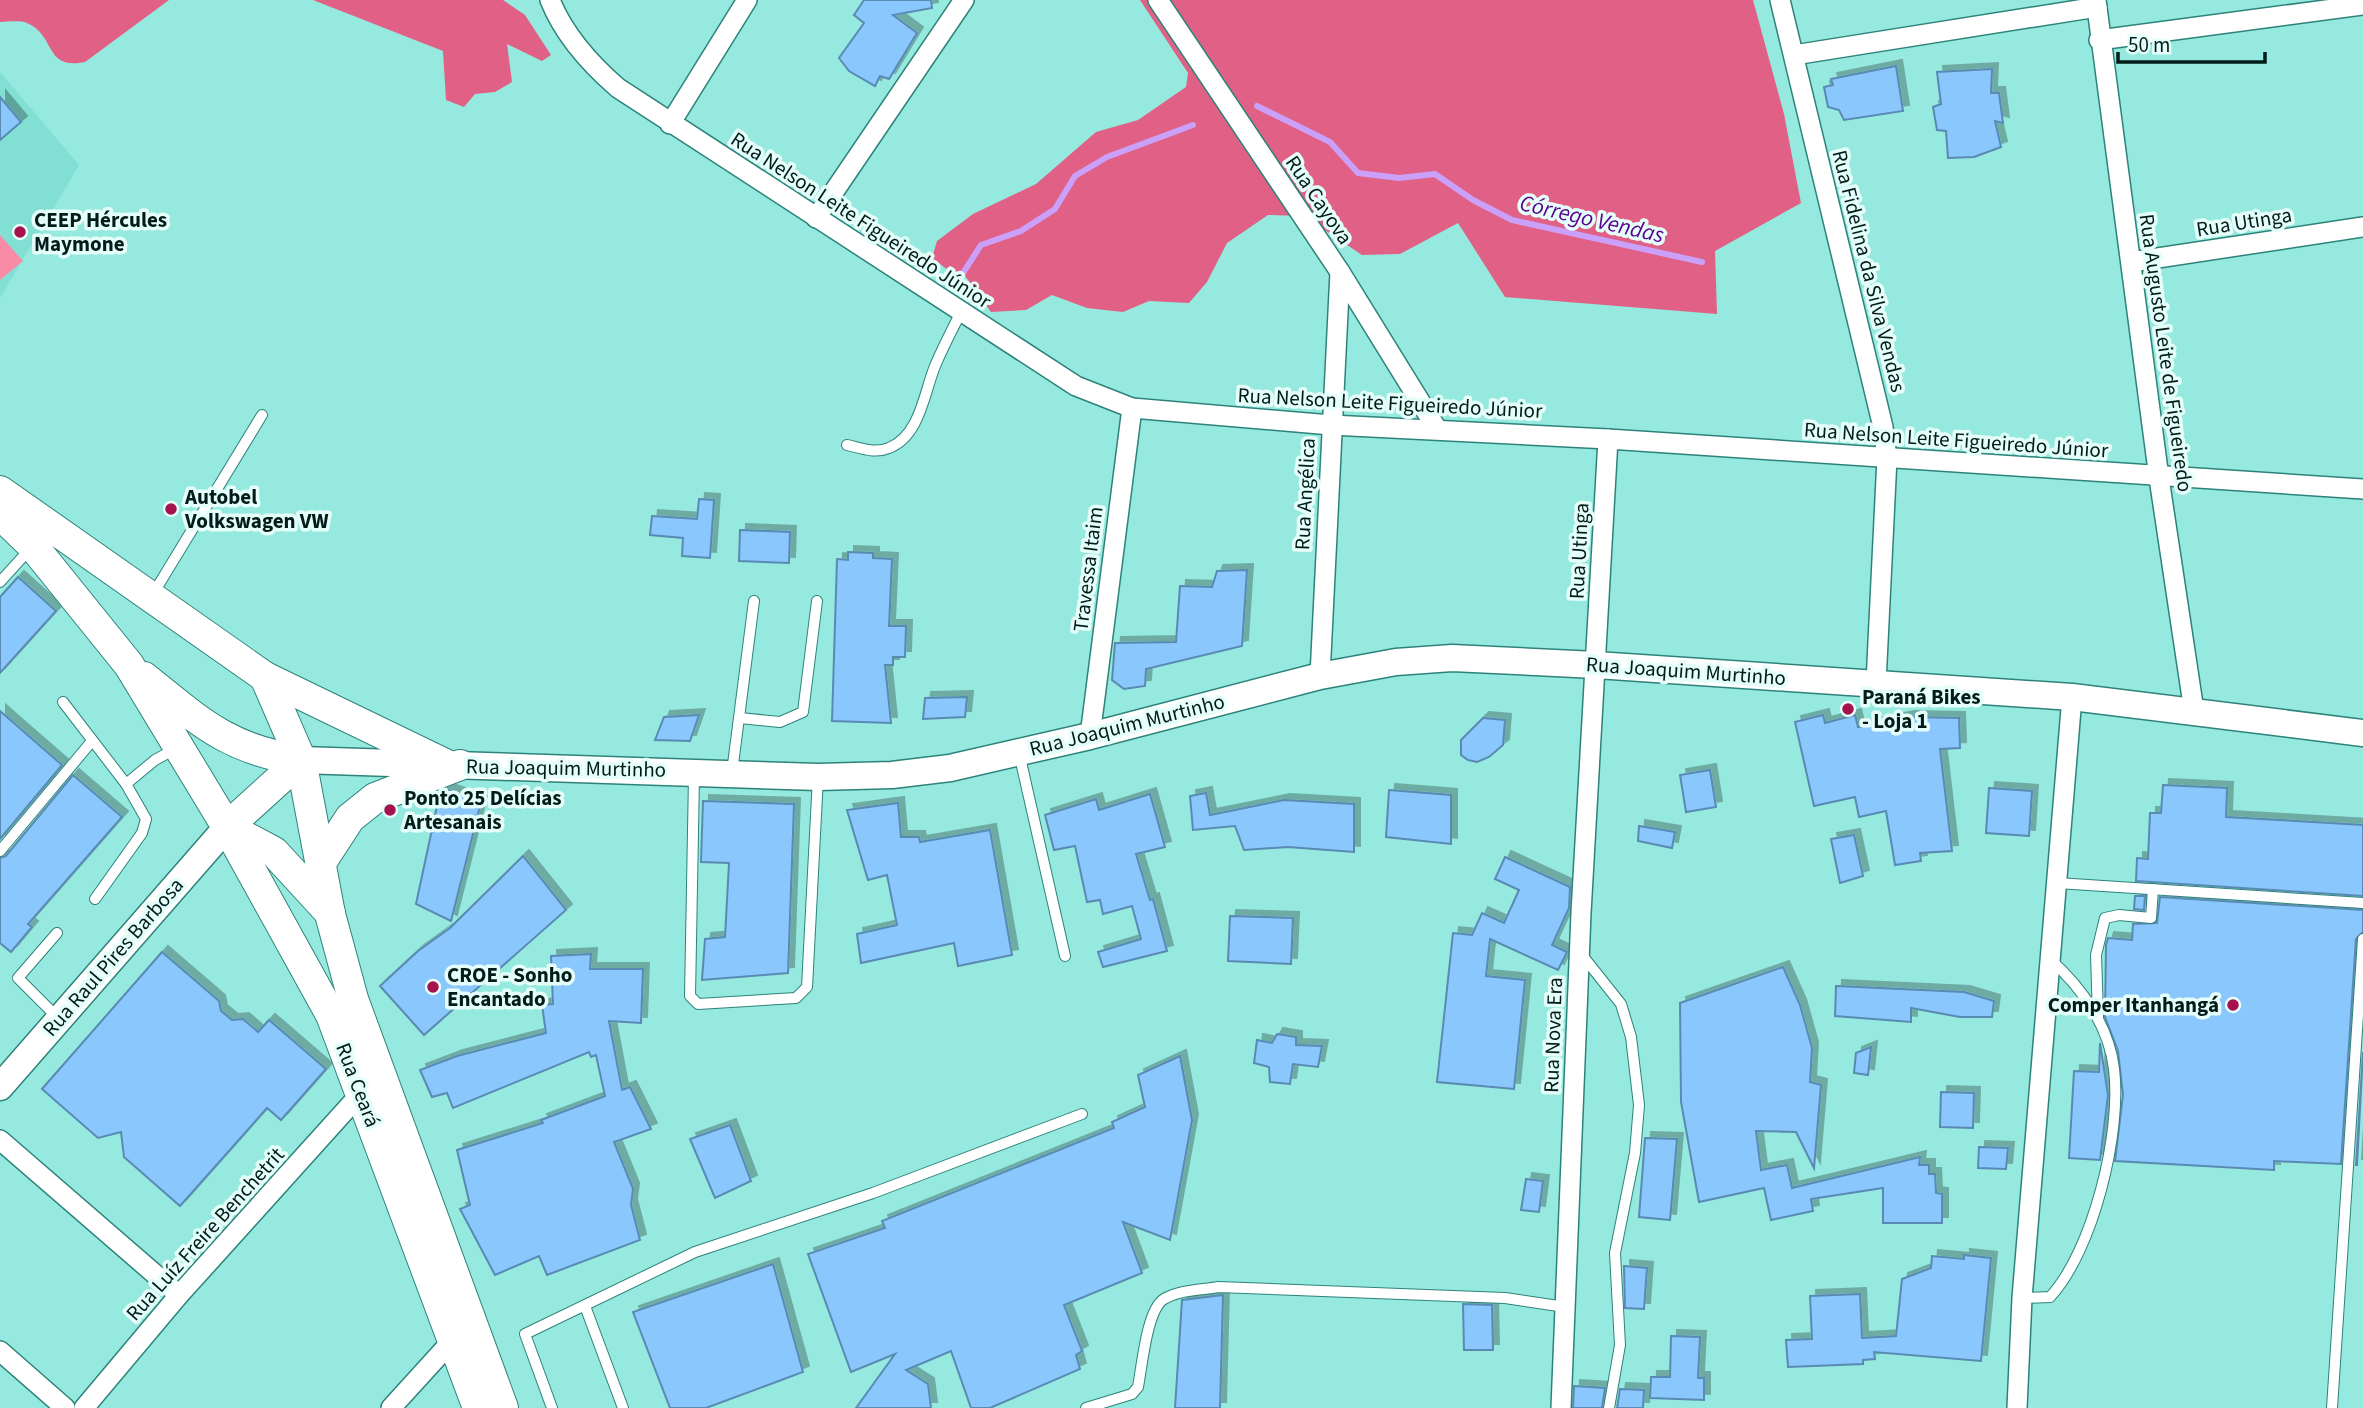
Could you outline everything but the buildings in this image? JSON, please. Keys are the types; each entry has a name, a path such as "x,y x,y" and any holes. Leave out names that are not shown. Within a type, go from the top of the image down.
{"main road":[{"path":"0,491 265,677 454,765"},
{"path":"0,514 33,546 129,666 177,747"},
{"name":"Rua Joaquim Murtinho","path":"301,760 732,772 818,777 892,775 950,768 1090,736 1320,676 1396,662 1452,658 1597,665 2072,697 2363,733"},
{"path":"129,666 213,732 240,747 271,756 301,760"},
{"path":"265,677 301,760"},
{"name":"Rua Ceará","path":"177,747 227,828 331,1015 462,1336 503,1408"},
{"path":"301,760 227,828 274,852 330,914"},
{"name":"Rua Ceará","path":"301,760 330,914 353,999 462,1336 478,1408"},
{"path":"321,860 350,818 375,798 454,765"},
{"name":"Rua Raul Pires Barbosa","path":"0,1087 227,828"}],"street":[{"name":"Rua Nelson Leite Figueiredo Júnior","path":"550,0 558,19 592,66 670,124 1076,386 1132,408 1331,425 1608,439 2159,478 2363,489"},
{"path":"670,124 747,0"},
{"path":"816,218 964,0"},
{"name":"Rua Cayova","path":"1158,0 1340,272 1437,429"},
{"name":"Rua Fidelina da Silva Vendas","path":"1780,0 1883,427 1887,457 1875,683"},
{"path":"1794,55 2096,4"},
{"name":"Rua Augusto Leite de Figueiredo","path":"2096,4 2159,478 2194,712"},
{"path":"2099,40 2363,5"},
{"name":"Rua Utinga","path":"2131,262 2363,227"},
{"name":"Rua Angélica","path":"1320,676 1340,272"},
{"name":"Travessa Itaim","path":"1090,736 1132,408"},
{"name":"Rua Utinga","path":"1597,665 1608,439"},
{"name":"Rua Nova Era","path":"1561,1408 1579,952 1597,665"},
{"path":"2017,1408 2022,1298 2072,697"},
{"name":"Rua Luíz Freire Benchetrit","path":"84,1408 179,1295 362,1093"},
{"path":"0,1140 179,1295"},
{"path":"391,1408 462,1336"},
{"path":"0,1351 65,1408"}],"lane":[{"path":"847,445 873,451 887,449 907,435 920,412 934,367 961,312"},
{"path":"151,597 262,415"},
{"path":"0,582 33,546"},
{"path":"732,772 754,601"},
{"path":"740,718 780,722 803,712 817,601"},
{"path":"63,702 126,784 146,819 142,833 94,899"},
{"path":"0,851 92,741"},
{"path":"126,784 155,760 177,747"},
{"path":"1019,752 1065,956"},
{"path":"695,771 690,996 698,1004 796,998 807,987 818,777"},
{"path":"2057,883 2363,903"},
{"path":"2099,1023 2096,955 2105,918 2119,915 2151,918 2153,889"},
{"path":"57,933 18,978 59,1019"},
{"path":"2332,1408 2363,939"},
{"path":"1579,952 1621,1004 1631,1037 1639,1105 1635,1153 1615,1253 1620,1345 1609,1408"},
{"path":"2022,1298 2050,1297 2063,1283 2094,1214 2109,1149 2113,1102 2114,1069 2099,1023 2072,979 2050,959"},
{"path":"552,1408 525,1334 695,1252 873,1193 1082,1114"},
{"path":"1086,1408 1132,1394 1138,1387 1154,1308 1164,1299 1183,1293 1218,1287 1505,1298 1565,1307"},
{"path":"585,1306 624,1408"}],"shaded area":[{"path":"0,0 169,0 85,62 72,63 56,57 43,36 27,23 0,22"},
{"path":"313,0 503,0 525,15 551,55 542,61 507,44 512,82 495,92 475,94 464,107 446,100 443,51"},
{"path":"1140,0 1753,0 1784,114 1801,203 1715,251 1717,314 1505,297 1458,223 1400,254 1362,255 1304,216 1268,215 1227,243 1207,282 1189,303 1149,301 1123,312 1087,308 1052,295 1026,310 991,312 963,273 948,270 932,258 937,241 973,214 1036,184 1096,132 1138,120 1186,87 1188,73"},
{"name":"CEEP Hércules Maymone","path":"0,72 79,165 0,298"},
{"path":"0,235 23,261 0,280"}],"waterway":[{"name":"Córrego Vendas","path":"1257,106 1330,142 1358,173 1399,178 1435,174 1473,200 1512,220 1702,262"},
{"name":"Córrego Vendas","path":"963,273 981,245 1021,231 1055,209 1075,176 1107,157 1193,125"}],"place":[{"name":"CEEP Hércules Maymone","path":"20,232"},
{"name":"Autobel Volkswagen VW","path":"171,509"},
{"name":"Paraná Bikes - Loja 1","path":"1848,709"},
{"name":"Ponto 25 Delícias Artesanais","path":"390,810"},
{"name":"CROE - Sonho Encantado","path":"433,987"},
{"name":"Comper Itanhangá","path":"2233,1005"}]}
